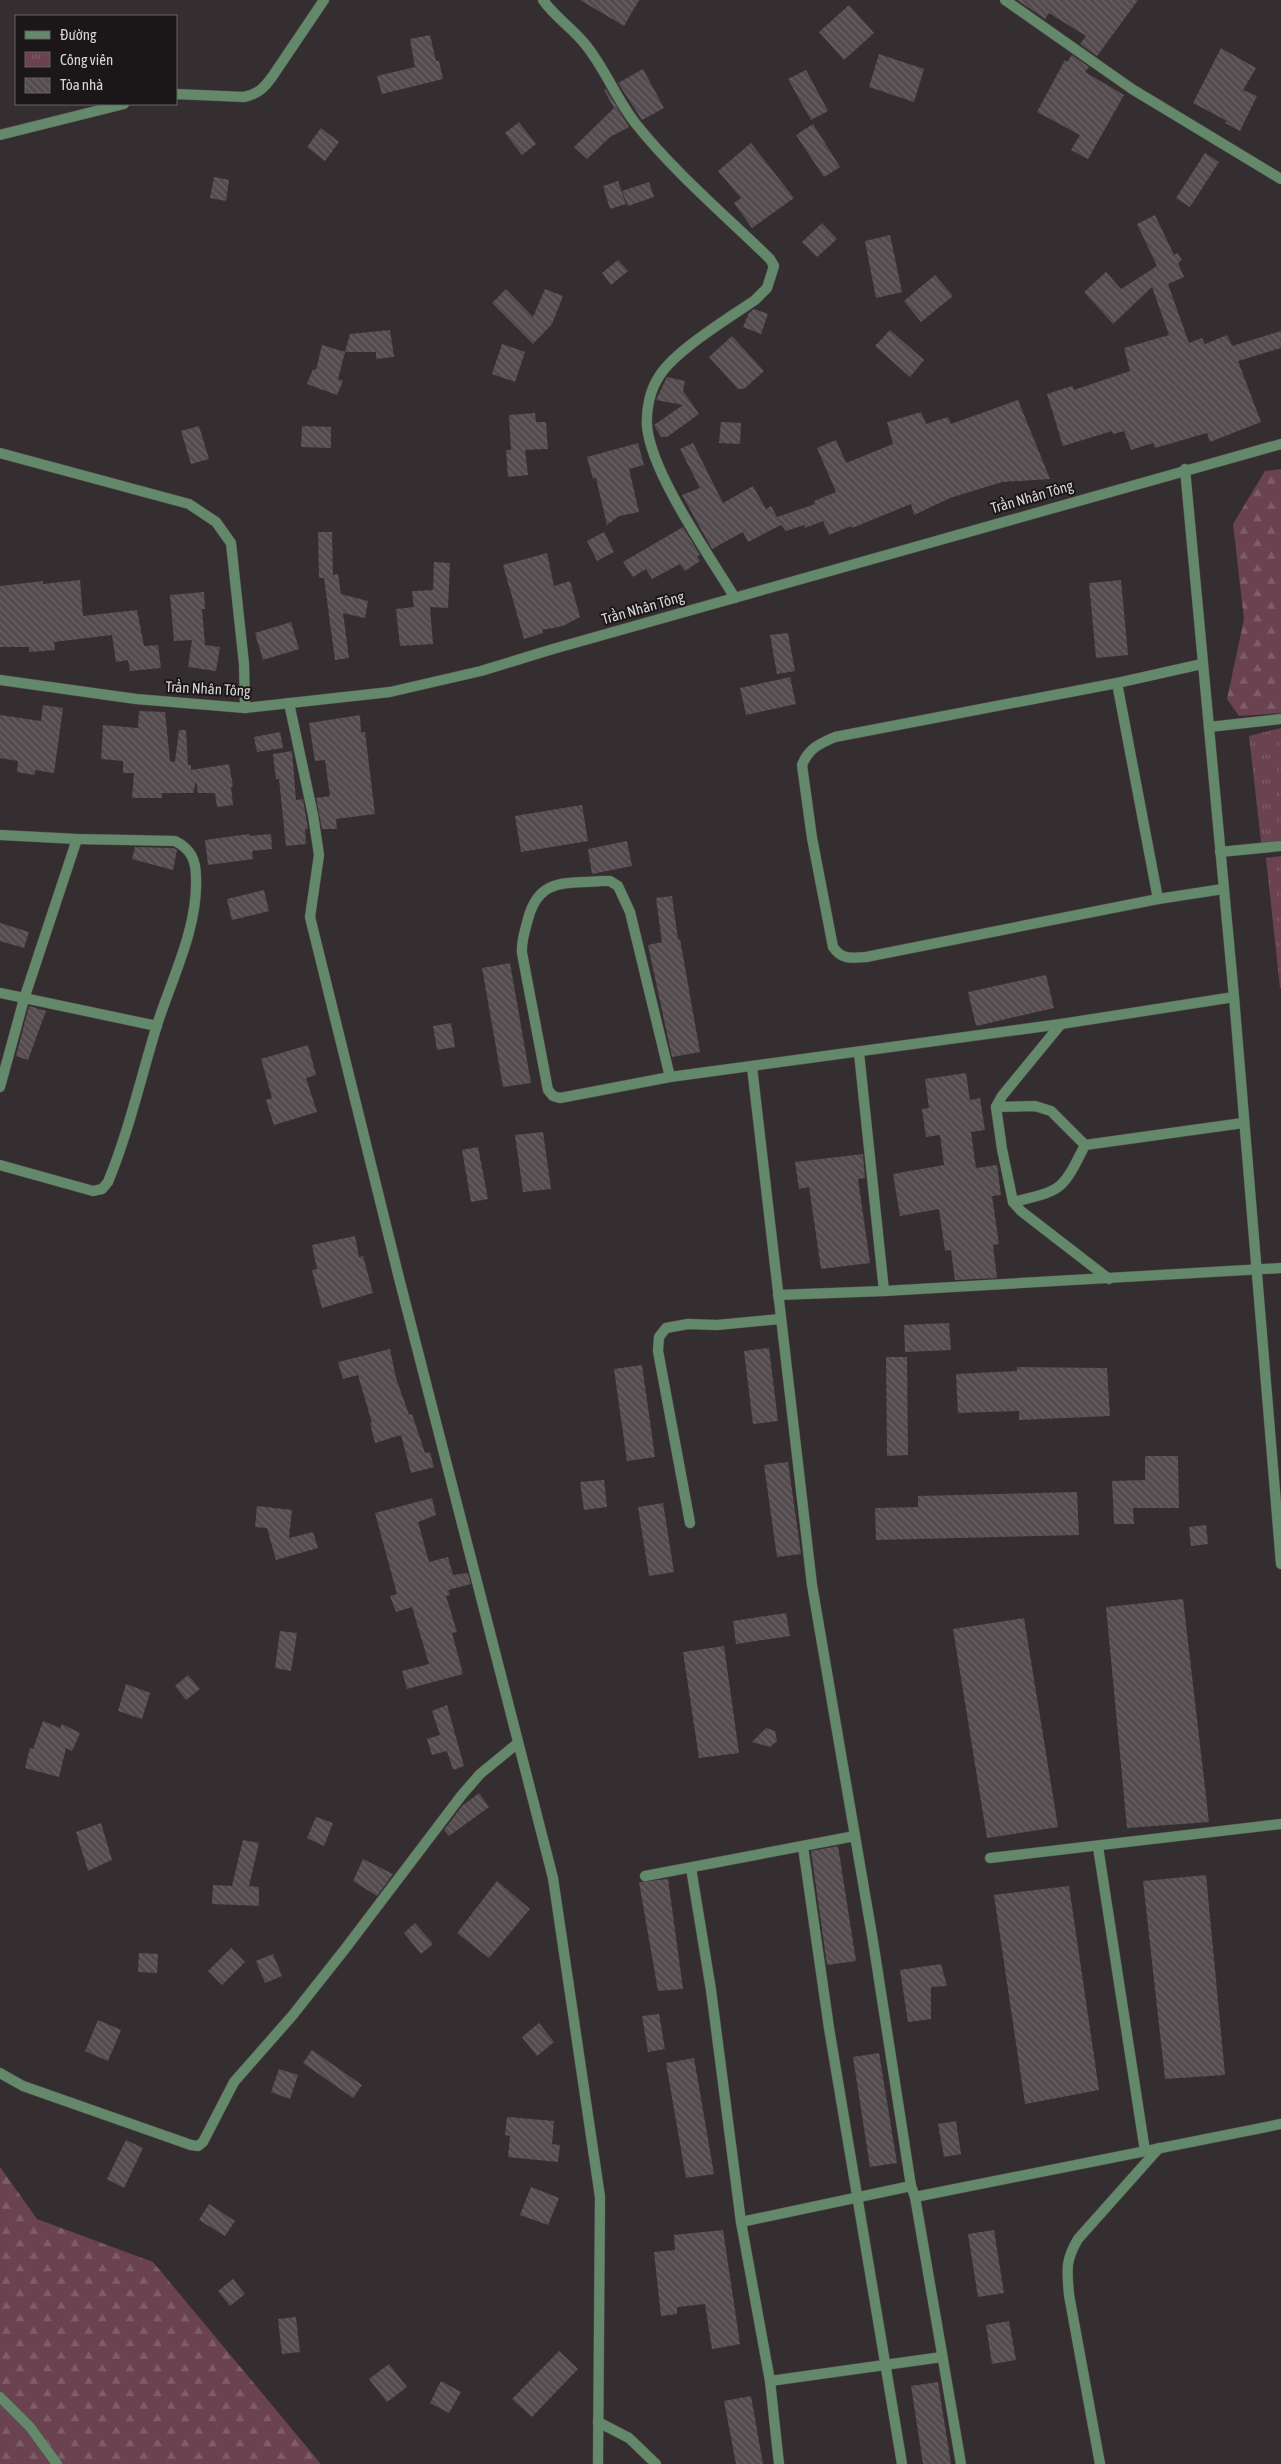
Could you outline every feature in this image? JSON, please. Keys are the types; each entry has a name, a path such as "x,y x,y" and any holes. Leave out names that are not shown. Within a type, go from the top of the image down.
{"street":[{"path":"178,94 244,97 264,88 324,0"},
{"path":"543,0 586,44 615,96 637,125 673,164 770,259 774,266 766,288 755,300 667,365 654,384 648,407 647,426 658,465 691,525 735,598"},
{"path":"1005,0 1132,89 1281,179"},
{"path":"0,135 120,105"},
{"name":"Trần Nhân Tông","path":"0,680 126,698 245,708 390,692 481,672 735,598 1281,444"},
{"path":"0,454 189,504 216,522 231,543 244,664 245,708"},
{"path":"1186,470 1202,664 1234,997 1243,1124 1281,1564"},
{"path":"1202,664 1117,683 835,738 814,746 806,755 802,764 812,838 833,947 839,955 847,958 866,957 1158,899 1223,889"},
{"path":"1117,683 1158,899"},
{"path":"289,703 313,815 319,855 310,917 399,1278 553,1878 600,2197 598,2464"},
{"path":"1209,727 1281,719"},
{"path":"0,834 77,839 175,841 186,846 193,856 196,877 193,916 108,1182 102,1189 93,1191 0,1165"},
{"path":"0,1087 24,999 77,839"},
{"path":"1220,852 1281,846"},
{"path":"670,1077 630,912 618,886 610,880 551,886 538,894 531,905 522,944 548,1090 553,1096 560,1098 670,1077 1061,1024 1234,997"},
{"path":"0,994 157,1026"},
{"path":"1061,1024 1002,1096 996,1107 1013,1202 1026,1215 1109,1279"},
{"path":"859,1052 884,1291"},
{"path":"752,1067 812,1585 874,1941 911,2186 915,2197 961,2464"},
{"path":"996,1107 1036,1106 1051,1111 1085,1145"},
{"path":"1085,1145 1243,1124"},
{"path":"1013,1202 1048,1193 1059,1188 1069,1177 1085,1145"},
{"path":"778,1295 1109,1279 1281,1268"},
{"path":"690,1523 658,1351 659,1337 666,1328 688,1324 717,1325 780,1319"},
{"path":"0,2074 23,2086 191,2146 198,2146 203,2142 234,2082 292,2016 339,1957 461,1796 484,1770 518,1743"},
{"path":"990,1858 1098,1847 1281,1824"},
{"path":"645,1876 855,1836"},
{"path":"803,1847 829,2028 859,2197 902,2464"},
{"path":"1098,1847 1145,2151"},
{"path":"691,1868 711,1990 741,2222 770,2380 779,2464"},
{"path":"915,2197 1281,2124"},
{"path":"1100,2464 1069,2294 1066,2266 1069,2254 1078,2239 1159,2148"},
{"path":"741,2222 911,2186"},
{"path":"770,2380 942,2357"},
{"path":"0,2397 30,2426 57,2464"},
{"path":"598,2422 629,2438 656,2464"}],"green space":[{"path":"1281,469 1281,713 1239,716 1227,699 1244,619 1233,524 1265,471"},
{"path":"1281,728 1281,847 1262,850 1249,736"},
{"path":"1281,856 1281,988 1280,988 1266,858"},
{"path":"0,2167 37,2219 153,2262 321,2464 0,2464"}],"building":[{"path":"580,0 639,0 624,26"},
{"path":"1017,0 1138,0 1097,56 1080,44 1086,36 1049,13 1045,19"},
{"path":"849,5 874,33 844,60 819,32"},
{"path":"430,35 436,61 439,61 443,79 382,94 377,76 415,67 410,39"},
{"path":"1221,48 1256,68 1243,90 1257,96 1240,131 1225,123 1227,121 1193,103"},
{"path":"879,54 924,69 914,102 869,87"},
{"path":"1072,55 1089,67 1085,72 1124,95 1088,159 1071,150 1080,135 1037,112 1065,60 1067,62"},
{"path":"643,69 664,108 642,120 618,83"},
{"path":"806,70 828,111 811,120 788,79"},
{"path":"606,89 629,127 610,137 587,159 574,147 614,108 604,90"},
{"path":"519,122 536,144 522,155 505,133"},
{"path":"813,124 840,167 824,177 796,135"},
{"path":"321,128 339,142 325,161 307,147"},
{"path":"751,143 794,198 752,228 734,203 741,198 718,171"},
{"path":"1205,153 1219,162 1190,207 1176,198"},
{"path":"214,177 229,180 226,201 210,198"},
{"path":"618,181 626,204 610,209 603,186"},
{"path":"649,182 654,197 628,206 622,191"},
{"path":"1155,215 1174,255 1177,253 1182,260 1178,263 1184,277 1168,284 1189,343 1202,338 1205,344 1227,335 1232,346 1281,331 1281,348 1238,361 1261,422 1210,442 1207,433 1155,448 1153,443 1131,450 1124,431 1113,434 1112,431 1063,446 1047,394 1072,386 1074,390 1130,371 1124,348 1169,335 1152,287 1113,324 1084,292 1106,272 1121,289 1157,266 1137,224"},
{"path":"822,223 837,239 817,257 802,242"},
{"path":"890,235 902,292 876,298 865,241"},
{"path":"618,260 628,271 611,285 602,273"},
{"path":"935,275 953,296 921,322 904,301"},
{"path":"506,289 533,317 545,289 563,296 552,324 533,344 492,303"},
{"path":"754,309 768,314 761,334 743,327 749,313"},
{"path":"390,330 394,357 376,359 376,352 345,352 350,334"},
{"path":"890,330 924,360 910,377 875,346"},
{"path":"732,336 764,371 744,389 738,389 709,357"},
{"path":"502,344 525,352 515,382 492,374"},
{"path":"322,345 345,352 338,379 343,381 337,395 307,384 313,369 316,370"},
{"path":"667,377 685,381 683,391 699,414 667,437 661,437 654,425 683,405 656,400"},
{"path":"1018,400 1050,479 1002,482 950,498 914,515 911,504 852,528 851,526 829,535 823,521 805,528 804,525 786,531 781,525 748,542 743,532 712,549 682,495 700,488 680,449 693,443 723,503 753,486 766,509 771,506 777,517 815,504 814,501 836,492 817,448 836,440 846,463 893,444 887,422 921,412 926,424 948,417 951,424"},
{"path":"535,413 536,422 546,422 548,449 525,450 528,475 508,477 506,450 511,450 509,415"},
{"path":"721,422 741,423 740,444 719,443"},
{"path":"199,426 209,459 191,464 181,431"},
{"path":"302,426 331,427 331,448 301,447"},
{"path":"638,443 644,465 629,469 639,512 619,516 607,525 596,478 593,479 587,457"},
{"path":"683,527 700,555 697,556 700,561 685,571 680,564 652,579 646,569 633,577 623,562"},
{"path":"318,532 332,532 333,575 338,574 341,594 368,601 365,618 343,613 349,658 335,660 324,578 319,578"},
{"path":"604,532 614,552 597,561 587,541"},
{"path":"547,553 554,586 570,581 580,617 563,626 542,630 543,633 524,639 503,565"},
{"path":"434,562 450,563 448,608 430,607 433,644 400,646 396,609 414,607 412,591 433,590"},
{"path":"80,580 83,616 137,610 144,646 158,645 161,668 130,671 128,660 116,662 112,635 54,642 55,650 29,652 29,647 0,647 0,586 43,581 43,584"},
{"path":"1121,580 1128,655 1096,658 1089,583"},
{"path":"204,592 205,609 202,609 205,645 220,647 216,671 188,667 192,640 174,641 170,595"},
{"path":"291,622 299,649 263,660 255,633"},
{"path":"788,633 795,671 777,674 770,635"},
{"path":"790,677 796,704 746,715 740,688"},
{"path":"43,705 63,708 54,773 35,770 35,775 17,772 18,761 0,758 0,715 41,721"},
{"path":"139,711 165,712 170,761 175,762 179,730 186,730 188,765 191,765 191,770 229,764 233,786 231,787 233,805 217,807 215,793 198,793 196,781 193,793 162,793 162,798 132,798 134,773 123,773 123,761 101,759 103,725 138,728"},
{"path":"360,715 361,732 365,732 375,814 336,819 337,829 322,829 316,798 330,796 325,760 315,761 309,723"},
{"path":"280,732 283,748 257,752 254,737"},
{"path":"292,751 296,800 303,799 308,829 305,829 306,844 286,846 279,779 276,779 273,754"},
{"path":"582,805 588,841 521,852 515,816"},
{"path":"249,834 250,836 271,834 272,849 252,851 253,859 208,865 205,840"},
{"path":"627,841 632,866 592,874 588,849"},
{"path":"135,847 173,848 177,850 173,870 132,859"},
{"path":"264,890 269,911 232,920 227,899"},
{"path":"672,896 678,940 680,939 700,1052 672,1057 648,945 662,942 656,898"},
{"path":"0,923 29,932 24,948 0,941"},
{"path":"510,963 531,1083 503,1087 482,968"},
{"path":"1046,975 1054,1008 976,1026 968,992"},
{"path":"29,1006 46,1011 28,1060 16,1056"},
{"path":"451,1023 455,1047 437,1050 433,1026"},
{"path":"308,1045 316,1075 306,1078 317,1112 274,1125 266,1100 272,1098 261,1059"},
{"path":"966,1073 970,1100 980,1098 985,1130 971,1132 976,1168 997,1165 1001,1195 992,1196 999,1244 993,1245 997,1278 955,1280 951,1250 945,1251 939,1209 900,1216 893,1174 944,1165 940,1135 926,1137 922,1109 929,1108 925,1079"},
{"path":"543,1132 551,1189 523,1192 515,1135"},
{"path":"478,1147 488,1199 471,1202 462,1150"},
{"path":"863,1154 865,1178 858,1179 870,1263 821,1269 809,1187 799,1189 795,1162"},
{"path":"355,1236 359,1257 363,1256 373,1293 322,1308 312,1270 317,1269 312,1245"},
{"path":"949,1323 951,1350 905,1352 904,1325"},
{"path":"769,1348 778,1421 753,1424 744,1351"},
{"path":"390,1349 396,1378 409,1415 412,1414 425,1453 430,1452 434,1467 411,1473 401,1435 375,1443 370,1423 372,1423 358,1375 343,1379 338,1362"},
{"path":"886,1357 907,1357 908,1455 887,1456"},
{"path":"642,1365 655,1457 627,1461 614,1369"},
{"path":"1017,1367 1107,1368 1110,1416 1019,1420 1019,1411 958,1413 956,1374 1017,1371"},
{"path":"1145,1456 1178,1456 1179,1508 1133,1508 1134,1524 1114,1524 1112,1481 1145,1480"},
{"path":"788,1462 801,1554 777,1557 764,1465"},
{"path":"604,1480 607,1507 584,1510 580,1482"},
{"path":"1077,1492 1079,1535 876,1540 875,1508 918,1507 918,1496"},
{"path":"432,1498 436,1515 418,1522 429,1562 448,1557 453,1575 468,1573 471,1584 448,1590 450,1595 446,1596 457,1632 452,1633 463,1674 407,1689 402,1671 429,1664 412,1607 396,1612 390,1596 397,1594 375,1513"},
{"path":"663,1503 674,1572 649,1576 638,1507"},
{"path":"257,1506 292,1510 289,1538 313,1532 318,1548 276,1560 267,1528 255,1527"},
{"path":"1206,1525 1208,1544 1191,1546 1189,1527"},
{"path":"1183,1599 1209,1822 1127,1828 1106,1607"},
{"path":"786,1613 790,1636 736,1644 733,1621"},
{"path":"1024,1618 1058,1827 987,1838 953,1629"},
{"path":"280,1631 297,1633 291,1671 275,1668"},
{"path":"724,1646 739,1753 699,1758 683,1652"},
{"path":"188,1675 200,1689 186,1700 175,1686"},
{"path":"126,1684 150,1693 142,1719 118,1711"},
{"path":"447,1705 464,1766 453,1770 447,1751 432,1755 427,1739 440,1735 432,1711"},
{"path":"43,1721 60,1728 62,1724 80,1733 72,1751 66,1748 59,1777 25,1768 30,1748 33,1749"},
{"path":"766,1728 775,1731 777,1741 770,1747 752,1742"},
{"path":"479,1793 489,1807 449,1836 444,1830 462,1806"},
{"path":"316,1817 333,1823 324,1846 307,1838"},
{"path":"101,1823 112,1860 88,1871 76,1832"},
{"path":"243,1840 259,1843 249,1886 259,1887 259,1906 212,1904 213,1885 232,1886"},
{"path":"838,1846 856,1961 827,1965 811,1851"},
{"path":"363,1859 393,1874 377,1896 353,1881"},
{"path":"1206,1875 1225,2075 1165,2079 1143,1881"},
{"path":"668,1879 683,1989 658,1991 639,1882"},
{"path":"497,1881 530,1909 489,1958 457,1933"},
{"path":"1069,1886 1099,2090 1025,2104 994,1895"},
{"path":"415,1923 433,1944 421,1954 404,1933"},
{"path":"231,1948 245,1962 222,1985 208,1971"},
{"path":"139,1953 158,1954 157,1973 138,1972"},
{"path":"273,1954 282,1976 265,1983 256,1961"},
{"path":"941,1964 947,1986 931,1987 931,2019 908,2022 900,1970"},
{"path":"659,2014 665,2049 648,2052 642,2016"},
{"path":"98,2020 121,2030 108,2061 85,2051"},
{"path":"539,2023 554,2042 537,2056 522,2037"},
{"path":"312,2050 362,2085 353,2098 303,2063"},
{"path":"879,2053 897,2163 870,2167 853,2057"},
{"path":"694,2058 714,2174 686,2178 666,2063"},
{"path":"279,2069 298,2075 290,2099 271,2092"},
{"path":"507,2117 554,2121 552,2144 560,2145 558,2162 508,2157 510,2136 505,2135"},
{"path":"956,2121 961,2154 944,2157 938,2124"},
{"path":"126,2140 143,2148 124,2188 107,2179"},
{"path":"531,2187 559,2198 548,2225 520,2215"},
{"path":"209,2204 235,2221 225,2236 199,2220"},
{"path":"723,2230 740,2344 712,2349 705,2304 677,2307 677,2314 661,2316 654,2252 675,2250 674,2235"},
{"path":"994,2230 1004,2293 978,2297 968,2234"},
{"path":"233,2279 245,2294 230,2306 218,2291"},
{"path":"296,2317 300,2352 282,2354 278,2319"},
{"path":"1009,2321 1016,2360 992,2364 986,2325"},
{"path":"559,2351 578,2369 532,2417 512,2399"},
{"path":"389,2364 407,2387 387,2402 369,2379"},
{"path":"441,2381 461,2392 449,2413 430,2403"},
{"path":"938,2382 951,2464 923,2464 911,2386"},
{"path":"751,2396 763,2464 736,2464 724,2401"}]}
